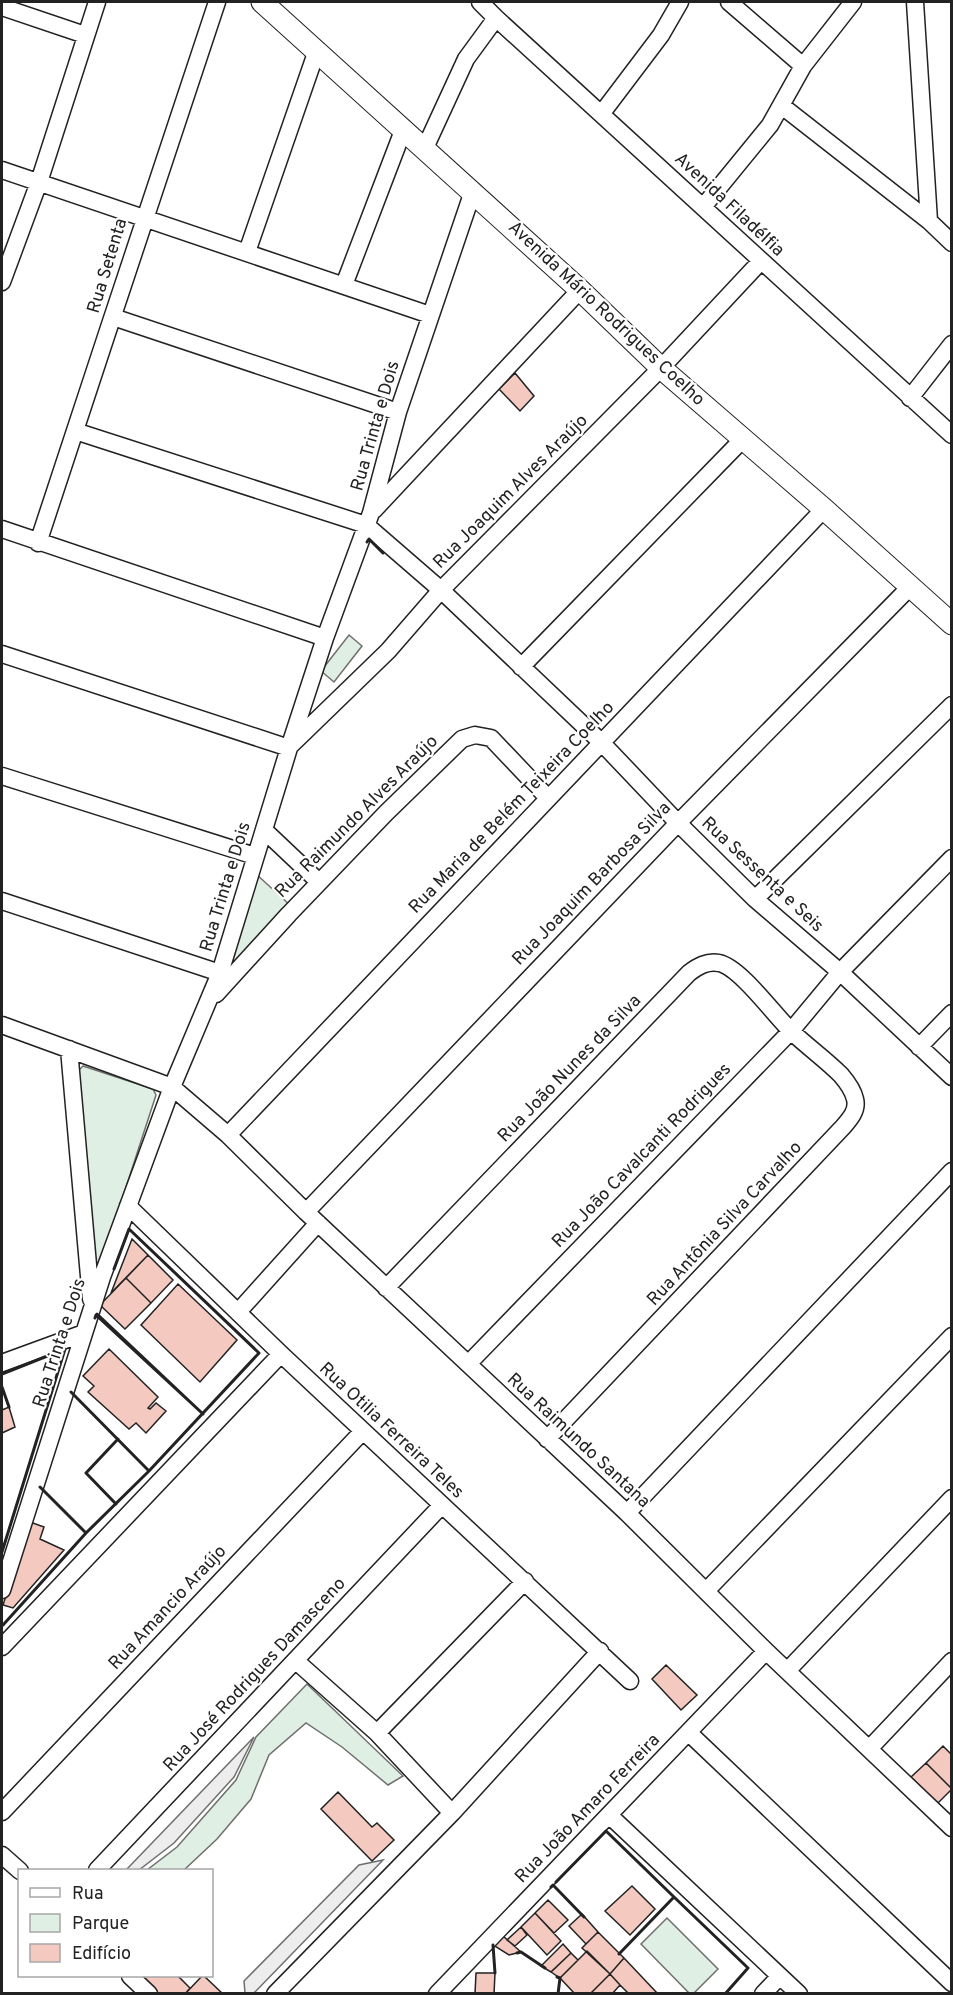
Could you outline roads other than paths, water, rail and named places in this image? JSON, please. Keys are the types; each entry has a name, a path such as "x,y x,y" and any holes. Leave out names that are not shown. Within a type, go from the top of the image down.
{"main road":[{"name":"Avenida Mário Rodrigues Coelho","path":"262,2 473,191 661,368 824,509 951,624"}],"street":[{"path":"2,282 39,182 97,2"},
{"name":"Rua Setenta","path":"38,543 113,318 143,218 217,2"},
{"name":"Avenida Filadélfia","path":"480,2 951,435"},
{"path":"602,113 661,35 680,2"},
{"path":"729,2 803,66"},
{"path":"703,207 770,125 803,66 853,2"},
{"path":"915,2 929,221"},
{"path":"2,8 85,35"},
{"path":"425,148 465,59 496,18"},
{"path":"247,252 317,50"},
{"path":"782,106 929,221 951,243"},
{"path":"344,285 404,129"},
{"path":"2,170 430,315"},
{"name":"Rua Trinta e Dois","path":"2,1590 92,1308 128,1206 172,1087 220,973 289,748 325,638 368,519 398,412 473,191"},
{"name":"Rua Joaquim Alves Araújo","path":"289,748 388,651 441,590 661,368 760,261"},
{"path":"75,431 368,519 580,290"},
{"path":"113,318 398,412"},
{"path":"910,398 951,344"},
{"path":"521,666 744,439"},
{"name":"Rua Maria de Belém Teixeira Coelho","path":"228,1135 824,509"},
{"name":"Rua Sessenta e Seis","path":"368,519 601,742 755,899 840,972 951,1077"},
{"path":"2,529 325,638"},
{"name":"Rua Joaquim Barbosa Silva","path":"238,1312 312,1218 678,823 910,587"},
{"path":"2,654 289,748"},
{"path":"755,899 951,705"},
{"name":"Rua Raimundo Alves Araújo","path":"205,1006 319,882 454,746 469,736 483,735 492,738 548,798"},
{"path":"2,776 255,856"},
{"path":"264,830 319,882"},
{"name":"Rua João Cavalcanti Rodrigues","path":"468,1364 791,1031 840,972 951,858"},
{"path":"2,901 220,973"},
{"name":"Rua João Nunes da Silva","path":"386,1288 696,968 707,963 720,963 728,967 741,977 791,1031"},
{"path":"919,1047 951,1013"},
{"path":"2,1025 172,1087"},
{"name":"Rua Antônia Silva Carvalho","path":"547,1439 853,1114 856,1105 852,1090 841,1075 791,1031"},
{"path":"69,1049 92,1308"},
{"name":"Rua Raimundo Santana","path":"172,1087 228,1135 312,1218 627,1514 766,1651 950,1823"},
{"path":"627,1514 951,1171"},
{"name":"Rua Otilia Ferreira Teles","path":"128,1206 281,1354 630,1681"},
{"path":"2,1363 84,1333"},
{"path":"706,1592 951,1336"},
{"path":"2,1647 281,1354"},
{"name":"Rua Amancio Araújo","path":"2,1812 363,1431"},
{"path":"787,1671 951,1498"},
{"name":"Rua José Rodrigues Damasceno","path":"98,1869 442,1505"},
{"path":"377,1733 525,1581"},
{"name":"Rua João Amaro Ferreira","path":"437,1994 766,1651"},
{"path":"275,1994 452,1813 600,1652"},
{"path":"869,1749 951,1660"},
{"path":"296,1661 377,1733 452,1813"},
{"path":"689,1732 951,1983"},
{"path":"609,1815 799,1994"},
{"path":"2,1855 18,1869"},
{"path":"763,1994 780,1976"},
{"path":"131,1977 149,1994"}]}
